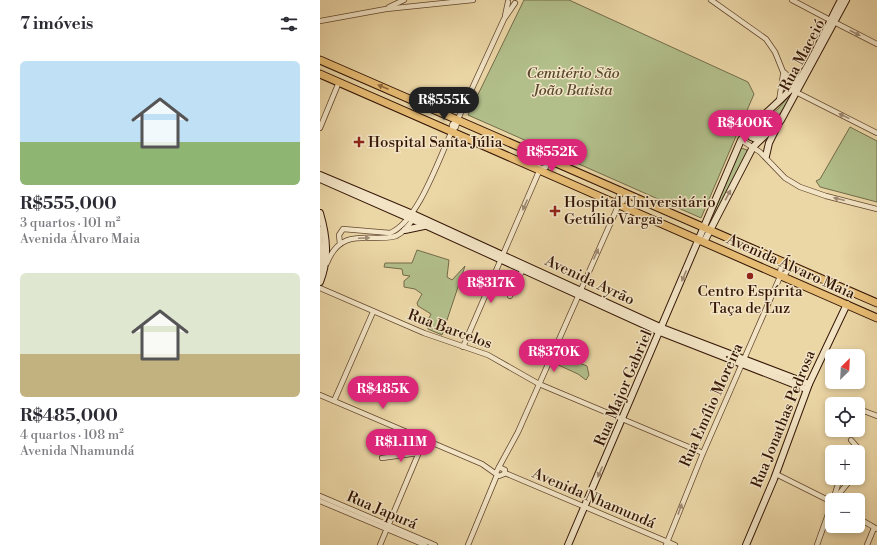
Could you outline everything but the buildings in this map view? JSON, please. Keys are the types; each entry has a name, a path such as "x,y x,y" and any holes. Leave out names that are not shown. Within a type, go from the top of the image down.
{"main road":[{"name":"Rua Maceió","path":"707,228 753,147 781,120 797,92 841,0"},
{"name":"Rua Maceió","path":"702,241 741,140 751,127 779,102 799,79 832,21 846,0"},
{"path":"320,60 877,303"},
{"name":"Avenida Álvaro Maia","path":"320,74 877,318"},
{"path":"766,156 769,143 781,120"},
{"path":"751,127 749,133 751,137 756,139 762,137"},
{"name":"Avenida Ayrão","path":"320,175 338,185"},
{"name":"Avenida Ayrão","path":"320,179 338,185 412,217 661,330 807,386"},
{"path":"320,213 326,240 325,266 321,280"},
{"name":"Avenida Ayrão","path":"412,217 427,226 502,257 523,270 580,292"},
{"path":"405,230 418,226 427,226"},
{"name":"Rua Major Gabriel","path":"568,545 661,330 702,241"},
{"name":"Rua Jonathas Pedrosa","path":"746,545 776,474 807,386 847,304"}],"street":[{"path":"386,9 404,0"},
{"path":"320,22 328,19 386,9 473,0"},
{"path":"711,0 766,39 775,52 790,89 877,133"},
{"path":"792,0 877,44"},
{"path":"325,266 331,252 340,244 358,238 392,238 405,230 420,202 452,131 456,127 458,119 504,19 516,2 508,1 504,19"},
{"path":"782,70 789,77 799,79"},
{"path":"779,102 783,82 782,70"},
{"path":"320,128 339,82"},
{"path":"741,140 766,156 785,178 804,188 877,209"},
{"path":"540,170 538,165 541,156"},
{"path":"463,347 540,170 546,167 549,160"},
{"path":"471,545 510,449 619,204 623,201 624,192"},
{"path":"340,244 339,235 343,229 390,233 396,231 412,217"},
{"path":"320,229 321,280"},
{"name":"Rua Emílio Moreira","path":"667,544 702,453 781,276 782,261"},
{"name":"Rua Emílio Moreira","path":"781,276 786,273 790,265"},
{"path":"510,296 523,270"},
{"name":"Rua Barcelos","path":"320,288 373,312 497,359 539,384 702,453"},
{"path":"335,400 373,312"},
{"name":"Avenida Nhamundá","path":"320,392 487,467 585,507 667,544 675,545"},
{"name":"Avenida Nhamundá","path":"320,395 335,400"},
{"path":"865,411 877,416"},
{"path":"380,545 424,439"},
{"path":"851,440 855,445"},
{"path":"382,458 418,453"},
{"path":"776,474 825,497"},
{"path":"840,493 846,485"},
{"path":"468,545 491,494"},
{"name":"Rua Japurá","path":"320,496 425,545"},
{"name":"Rua Japurá","path":"320,501 435,545"},
{"path":"865,522 875,528 867,545"},
{"path":"817,545 825,523"}],"green space":[{"name":"Cemitério São João Batista","path":"524,0 569,0 748,82 754,94 701,218 468,115"},
{"path":"800,83 778,117 757,135 753,134 753,129 778,109"},
{"path":"850,127 877,141 877,202 820,187 816,181 820,179"},
{"path":"741,148 747,150 747,152 709,227 708,226"},
{"path":"417,250 449,260 447,277 452,280 465,266 442,335 428,329 428,320 431,314 418,306 417,303 422,294 415,289 404,287 404,281 410,276 403,275 402,269 384,267 385,263 412,263"},
{"path":"559,355 587,366 589,375 586,380 578,374 554,363 554,359"}],"place":[{"name":"Hospital Santa Júlia","path":"359,142"},
{"name":"Hospital Universitário Getúlio Vargas","path":"555,211"},
{"name":"Centro Espírita Taça de Luz","path":"750,276"}]}
